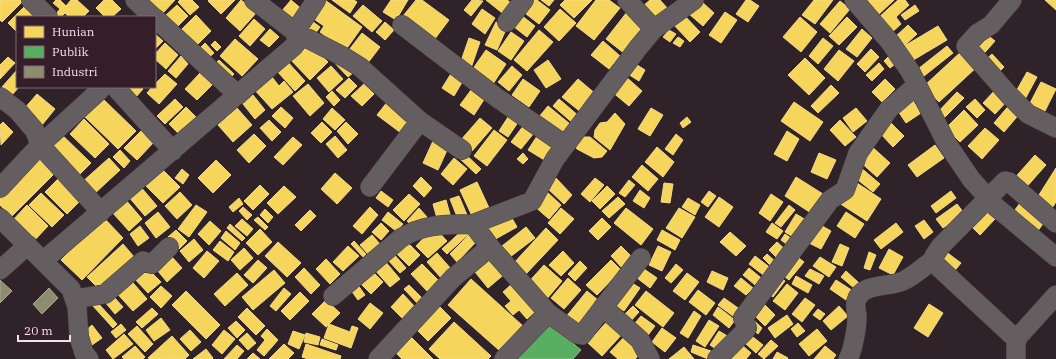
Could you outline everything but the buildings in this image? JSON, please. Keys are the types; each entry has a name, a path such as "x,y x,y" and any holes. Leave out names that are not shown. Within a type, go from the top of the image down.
{"street":[{"path":"31,0 47,16"},
{"path":"135,0 152,16"},
{"path":"254,0 295,32 338,53 360,67 420,120 462,150"},
{"path":"44,260 288,53 297,42 295,32 316,0"},
{"path":"507,22 524,0"},
{"path":"627,0 654,29"},
{"path":"333,296 411,232 430,226 473,224 532,201 554,159 654,29 694,0"},
{"path":"854,0 890,42 910,71 953,153 987,198 1056,257"},
{"path":"1012,0 994,22 978,33 966,46 1008,95 1023,109 1036,119 1056,128"},
{"path":"156,20 238,95"},
{"path":"402,25 496,97 565,145"},
{"path":"717,359 746,331 747,328 743,318 830,200 845,190 858,153 889,109 918,85"},
{"path":"0,188 40,145 107,89 173,151"},
{"path":"0,96 17,110 35,131 40,145 101,212"},
{"path":"370,187 420,120"},
{"path":"848,359 858,317 855,309 856,302 860,294 867,289 896,284 905,280 933,260 936,250 987,198 1007,181 1056,223"},
{"path":"0,218 44,260 71,289 77,307 79,337 84,353 89,359"},
{"path":"473,224 490,247 548,313 577,334 582,335 641,258"},
{"path":"0,270 28,245"},
{"path":"75,298 105,294 142,261 152,264 169,247"},
{"path":"378,359 453,278 490,247"},
{"path":"933,260 947,276 1017,340"},
{"path":"1016,359 1017,340 1025,328 1056,295"},
{"path":"603,307 640,340 650,359"},
{"path":"505,359 548,313"}]}
